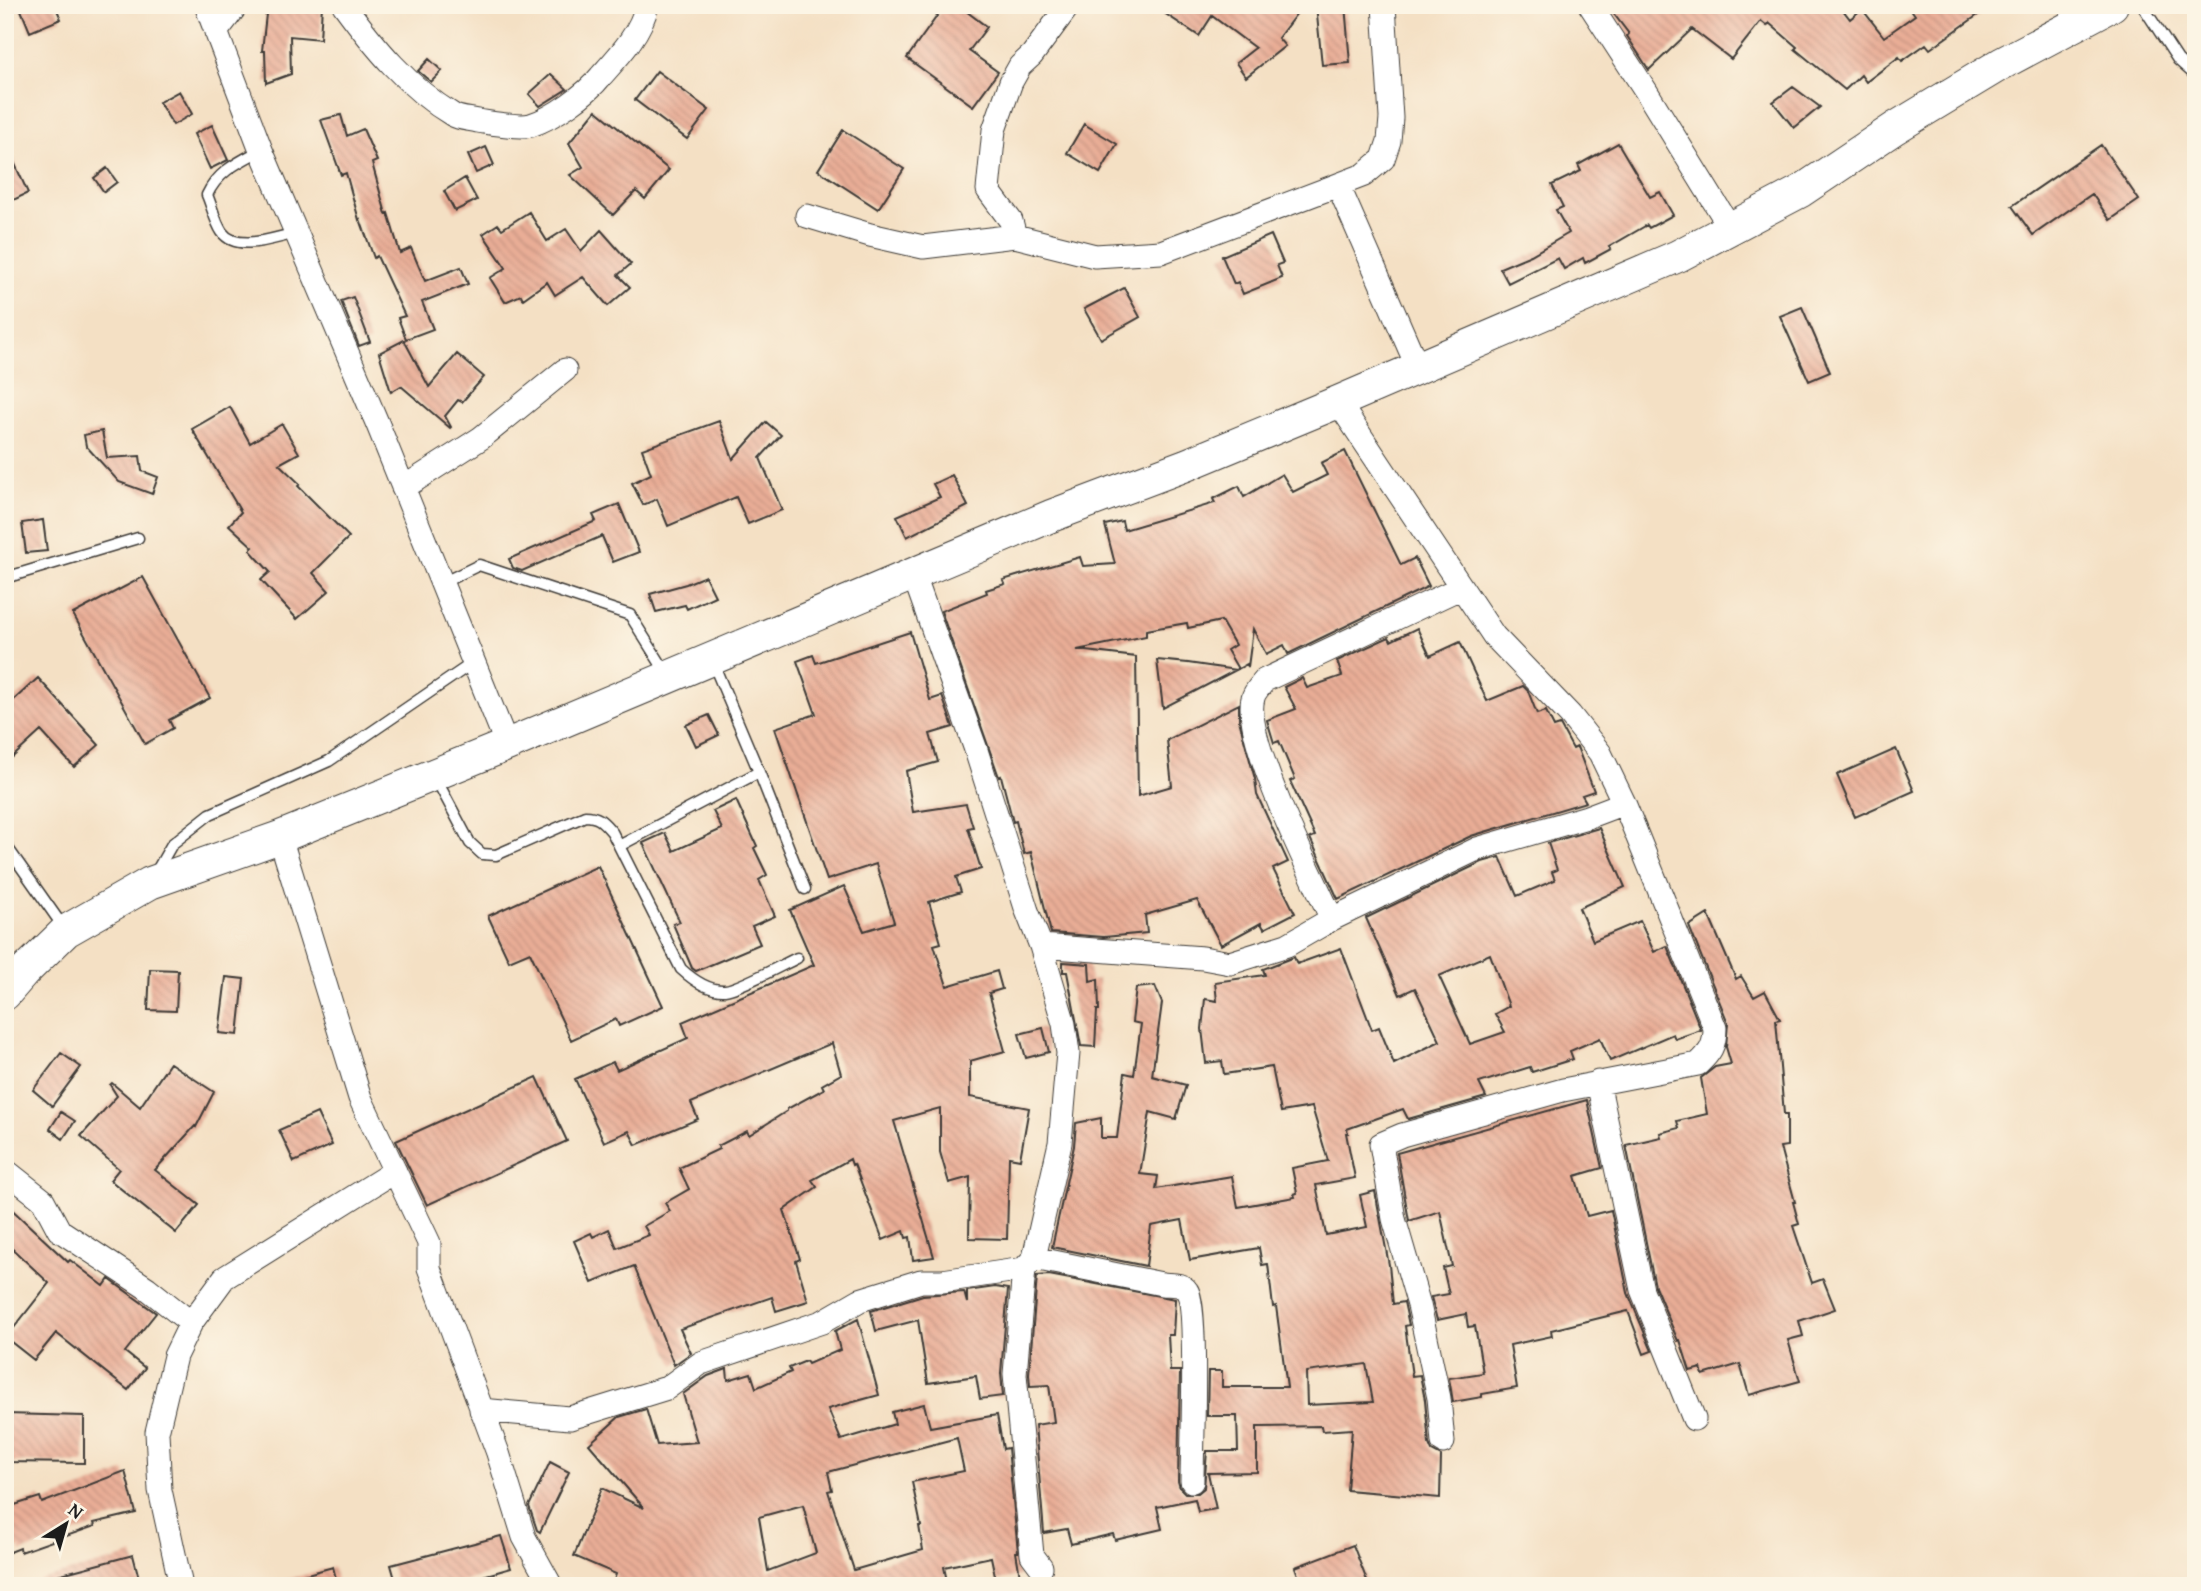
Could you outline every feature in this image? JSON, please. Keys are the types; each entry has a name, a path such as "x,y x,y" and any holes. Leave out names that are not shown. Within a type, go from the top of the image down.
{"street":[{"path":"206,5 261,149 507,745"},
{"path":"216,32 237,5"},
{"path":"344,5 375,47 412,84 455,117 495,124 531,125 574,102 594,85 628,45 646,13 647,5"},
{"path":"1015,236 1011,221 988,190 994,130 1001,106 1020,66 1032,55 1069,5"},
{"path":"807,216 923,247 1015,236 1095,256 1161,252 1364,175 1383,159 1389,141 1391,118 1384,5"},
{"path":"1590,5 1731,229"},
{"path":"5,994 65,930 150,883 280,837 507,745 1051,516 1186,465 1338,402 1678,256 1801,191 1895,128 2001,64 2112,5"},
{"path":"1338,185 1418,368"},
{"path":"403,488 481,439 565,370"},
{"path":"1338,402 1494,636 1570,715 1600,754 1624,803 1715,1028 1712,1051 1698,1065 1563,1090 1415,1131 1381,1144 1394,1219 1419,1305 1439,1398 1443,1442"},
{"path":"913,573 975,747 1027,911 1041,946 1064,1024 1068,1053 1060,1143 1029,1264 1014,1374 1032,1555 1041,1567"},
{"path":"1332,919 1279,801 1253,733 1253,698 1265,680 1460,588"},
{"path":"1041,946 1203,958 1230,963 1287,945 1332,919 1477,849 1587,817 1624,803"},
{"path":"280,837 360,1098 429,1243 429,1268 498,1453 524,1537 551,1586"},
{"path":"1598,1082 1642,1290 1694,1419"},
{"path":"5,1170 43,1200 59,1230 147,1288 191,1322"},
{"path":"181,1586 160,1489 157,1432 175,1356 191,1322 224,1278 395,1171"},
{"path":"481,1410 570,1418 667,1388 701,1363 822,1322 860,1300 921,1281 942,1281 1029,1264 1180,1285 1188,1291 1192,1307 1192,1481"}],"lane":[{"path":"2142,5 2178,61 2196,76"},
{"path":"261,149 226,169 213,182 207,195 222,233 244,243 297,233"},
{"path":"5,578 138,538"},
{"path":"442,583 479,565 630,615 669,676"},
{"path":"711,659 805,889"},
{"path":"150,883 172,844 210,814 329,761 474,662"},
{"path":"619,846 759,772"},
{"path":"433,775 470,843 482,854 496,855 585,816 595,816 603,821 612,832 681,969 693,980 710,988 727,990 797,958"},
{"path":"5,844 65,930"}],"building":[{"path":"19,5 55,5 61,19 30,32"},
{"path":"267,5 322,5 320,39 290,36 291,74 266,83 265,51 262,51"},
{"path":"945,5 958,5 987,27 969,51 998,72 973,106 907,58"},
{"path":"1152,5 1303,5 1278,38 1285,46 1246,77 1236,63 1255,48 1212,16 1199,36"},
{"path":"1316,5 1345,5 1350,63 1322,65"},
{"path":"1607,5 1839,5 1850,19 1862,9 1884,37 1915,15 1908,5 1992,5 1930,49 1926,44 1902,61 1899,57 1866,82 1861,75 1845,90 1795,49 1797,47 1769,23 1767,26 1761,21 1731,59 1692,29 1649,70 1627,36 1629,34"},
{"path":"429,59 442,71 431,82 418,71"},
{"path":"657,71 709,110 687,139 635,100"},
{"path":"551,74 567,89 540,106 529,94"},
{"path":"1793,87 1820,107 1794,128 1773,102"},
{"path":"179,91 192,114 173,125 159,102"},
{"path":"596,110 669,170 645,199 636,191 613,215 570,175 583,167 569,143"},
{"path":"341,115 347,136 363,129 377,161 372,163 400,253 411,248 425,281 461,267 468,284 422,302 433,329 406,339 398,318 405,316 377,256 374,258 359,220 346,173 341,175 321,120"},
{"path":"1084,124 1117,144 1100,173 1067,153"},
{"path":"212,125 228,160 210,169 194,134"},
{"path":"843,130 904,169 878,209 818,170"},
{"path":"5,142 28,193 5,204"},
{"path":"1618,143 1650,197 1660,192 1673,215 1649,228 1647,225 1585,263 1583,258 1564,269 1558,258 1508,283 1500,268 1531,255 1569,233 1556,210 1563,207 1552,185 1581,171 1578,165"},
{"path":"2101,145 2139,200 2110,220 2092,194 2033,235 2012,206"},
{"path":"486,147 494,165 476,173 468,155"},
{"path":"107,168 117,182 104,192 94,178"},
{"path":"465,178 477,200 455,211 444,191"},
{"path":"529,212 547,241 566,229 581,251 601,230 631,264 618,275 630,287 608,306 583,277 555,295 547,282 523,299 521,295 505,302 490,278 506,268 483,234 498,224 502,229"},
{"path":"1271,235 1283,263 1277,265 1282,278 1243,294 1238,282 1234,284 1222,256"},
{"path":"1124,288 1140,317 1101,339 1084,309"},
{"path":"353,297 370,342 359,346 341,301"},
{"path":"1802,307 1830,372 1809,381 1780,316"},
{"path":"404,340 429,387 457,354 484,377 462,402 458,400 445,416 450,428 401,386 391,392 379,353"},
{"path":"230,407 250,443 282,424 299,453 279,464 349,537 313,573 329,591 297,619 261,580 270,572 250,550 253,547 229,525 241,512 192,429"},
{"path":"719,421 733,459 766,422 781,435 760,458 782,510 748,524 736,497 668,526 657,499 643,505 632,483 651,474 642,449"},
{"path":"102,431 107,458 140,456 142,471 158,477 152,494 119,482 86,446 84,435"},
{"path":"1345,451 1401,565 1415,558 1429,586 1288,654 1284,645 1266,654 1253,629 1248,667 1247,664 1238,669 1227,650 1235,645 1221,621 1188,628 1187,623 1146,630 1146,636 1077,650 1136,657 1138,796 1172,786 1167,740 1239,704 1239,720 1257,795 1288,862 1273,869 1295,913 1264,929 1261,923 1221,945 1197,900 1145,915 1147,933 1104,937 1051,933 1031,852 1024,854 1001,776 999,777 941,611 1005,584 1003,580 1080,557 1083,566 1115,564 1105,525 1122,521 1124,530 1215,503 1213,499 1239,486 1244,497 1282,474 1293,492 1327,475 1321,463"},
{"path":"952,475 968,506 907,537 897,516 940,497 933,484"},
{"path":"619,504 639,552 613,562 602,536 522,571 513,568 509,559 596,521 593,515"},
{"path":"43,520 47,551 26,553 22,523"},
{"path":"705,576 715,596 687,609 685,605 656,612 650,594"},
{"path":"143,577 210,698 169,720 173,728 145,744 73,614"},
{"path":"1417,628 1430,656 1460,642 1487,701 1523,686 1528,691 1537,714 1546,711 1554,727 1560,725 1573,749 1577,747 1594,791 1582,795 1586,802 1471,836 1338,899 1310,838 1315,836 1290,781 1295,779 1279,741 1274,743 1267,720 1296,709 1284,687 1302,678 1307,688 1342,676 1337,661 1389,637 1391,641"},
{"path":"910,632 930,700 942,696 953,727 930,734 938,762 906,771 913,812 966,804 973,827 968,828 981,869 956,877 961,892 929,902 941,943 934,945 947,986 997,971 1002,989 989,993 1005,1051 970,1061 970,1097 1029,1108 1020,1159 1009,1157 1007,1239 969,1238 970,1177 949,1183 940,1152 940,1108 894,1121 934,1257 913,1260 910,1237 906,1238 904,1231 883,1240 850,1159 812,1180 817,1187 784,1210 800,1259 796,1261 808,1301 776,1311 772,1297 680,1329 691,1353 674,1365 634,1266 592,1283 574,1241 591,1233 593,1237 609,1229 617,1248 649,1235 644,1226 670,1211 665,1203 689,1189 679,1168 719,1149 718,1146 747,1131 749,1135 787,1109 824,1089 822,1085 841,1074 832,1043 691,1103 698,1119 636,1145 629,1131 604,1142 575,1079 613,1062 617,1070 688,1038 682,1022 814,965 790,910 844,886 864,931 894,922 876,864 827,880 775,728 816,714 797,661 813,655 816,663"},
{"path":"1157,660 1188,663 1236,670 1163,708"},
{"path":"38,678 99,745 74,767 41,731 5,764 5,708"},
{"path":"709,715 719,735 696,746 686,725"},
{"path":"1896,749 1914,791 1855,817 1837,775"},
{"path":"736,800 767,875 759,880 775,916 752,926 760,944 696,971 692,968 673,924 680,922 643,843 665,833 674,851 722,829 713,811"},
{"path":"1599,828 1625,887 1579,908 1593,941 1640,921 1654,952 1667,946 1701,1030 1675,1039 1673,1034 1610,1061 1600,1038 1570,1051 1573,1059 1532,1072 1530,1067 1479,1083 1486,1097 1408,1119 1403,1109 1347,1129 1355,1178 1316,1185 1326,1235 1367,1227 1360,1195 1375,1191 1389,1265 1393,1304 1404,1302 1409,1325 1405,1326 1412,1376 1420,1375 1429,1444 1432,1451 1441,1456 1440,1498 1347,1490 1352,1429 1322,1431 1321,1426 1257,1427 1257,1472 1208,1473 1216,1509 1198,1512 1195,1499 1157,1507 1162,1529 1115,1540 1113,1534 1071,1544 1067,1529 1044,1533 1035,1425 1054,1422 1049,1385 1030,1386 1037,1276 1049,1275 1175,1299 1173,1335 1168,1335 1170,1371 1180,1371 1178,1481 1185,1493 1198,1493 1204,1488 1207,1451 1238,1451 1237,1416 1207,1416 1208,1371 1222,1371 1222,1387 1287,1387 1268,1264 1262,1265 1259,1248 1190,1260 1182,1220 1151,1226 1146,1266 1052,1247 1074,1146 1076,1123 1101,1118 1101,1138 1117,1138 1125,1073 1134,1075 1141,1024 1132,1022 1136,988 1155,986 1162,1003 1152,1076 1186,1085 1176,1119 1150,1112 1140,1174 1158,1176 1156,1189 1232,1176 1238,1207 1295,1197 1294,1194 1297,1193 1292,1168 1328,1161 1312,1107 1281,1112 1272,1067 1224,1074 1222,1061 1206,1063 1202,1029 1205,999 1217,1001 1215,982 1265,975 1263,969 1294,957 1297,964 1341,948 1372,1030 1379,1027 1394,1064 1440,1041 1415,988 1400,995 1366,918 1482,862 1500,857 1517,896 1555,880 1552,872 1557,870 1548,843","holes":["1490,954 1509,1006 1495,1014 1505,1032 1470,1044 1439,976","1366,1364 1373,1402 1307,1405 1306,1372"]},
{"path":"598,866 663,1006 619,1026 616,1019 571,1040 530,952 509,961 488,916"},
{"path":"1708,914 1736,979 1741,976 1754,997 1765,991 1780,1019 1776,1020 1784,1114 1787,1114 1787,1146 1780,1147 1799,1224 1793,1226 1812,1283 1823,1279 1835,1309 1799,1321 1803,1336 1788,1340 1800,1381 1749,1395 1740,1364 1703,1375 1701,1368 1690,1371 1680,1340 1678,1341 1655,1286 1626,1145 1661,1137 1660,1133 1679,1128 1677,1121 1707,1114 1701,1078 1715,1067 1731,1064 1726,1047 1728,1023 1689,926"},
{"path":"1063,962 1089,964 1090,981 1098,979 1099,1010 1095,1047 1081,1046"},
{"path":"150,969 178,970 176,1011 148,1010"},
{"path":"226,977 244,979 238,1035 219,1033"},
{"path":"1043,1028 1049,1052 1026,1058 1019,1034"},
{"path":"61,1053 81,1067 52,1106 33,1090"},
{"path":"170,1063 214,1092 196,1127 155,1170 199,1205 176,1233 110,1180 119,1169 81,1136 117,1096 110,1085 112,1083 140,1107"},
{"path":"537,1077 567,1141 427,1205 396,1141"},
{"path":"1587,1100 1602,1168 1575,1176 1587,1216 1611,1210 1628,1293 1652,1351 1644,1354 1628,1311 1551,1330 1552,1336 1510,1345 1517,1388 1453,1402 1449,1378 1483,1373 1475,1326 1468,1327 1466,1314 1437,1320 1431,1297 1449,1294 1443,1268 1452,1266 1440,1211 1409,1221 1397,1153"},
{"path":"61,1112 75,1121 63,1139 50,1129"},
{"path":"317,1113 332,1145 294,1162 279,1130"},
{"path":"5,1203 68,1262 70,1260 104,1286 109,1279 156,1313 125,1352 145,1368 128,1390 56,1333 34,1360 6,1338 49,1283 5,1242"},
{"path":"995,1287 1008,1289 1001,1373 1003,1396 980,1399 976,1376 928,1383 918,1320 876,1331 871,1311 923,1295 964,1292 967,1303 967,1291"},
{"path":"858,1319 879,1395 828,1409 841,1440 895,1424 892,1412 924,1404 930,1427 997,1415 1003,1449 1008,1448 1020,1576 996,1581 991,1557 944,1567 948,1586 612,1586 616,1574 574,1556 602,1488 644,1508 589,1444 619,1417 646,1409 657,1445 697,1442 683,1394 708,1376 727,1369 728,1380 751,1373 756,1388 791,1372 789,1368 806,1361 808,1364 840,1350 835,1331","holes":["957,1438 964,1471 912,1482 923,1550 854,1570 828,1491 832,1490 828,1472","803,1505 816,1553 768,1571 759,1517"]},
{"path":"5,1414 84,1416 84,1463 5,1462"},
{"path":"550,1462 569,1472 540,1532 529,1506"},
{"path":"125,1471 136,1513 94,1523 95,1526 21,1552 20,1548 5,1554 5,1508 40,1497 42,1503"},
{"path":"501,1536 511,1568 448,1586 397,1586 391,1565"},
{"path":"1353,1545 1369,1586 1302,1586 1295,1567"},
{"path":"133,1555 141,1586 40,1586 39,1580"},
{"path":"333,1567 338,1586 285,1586 285,1580"}]}
